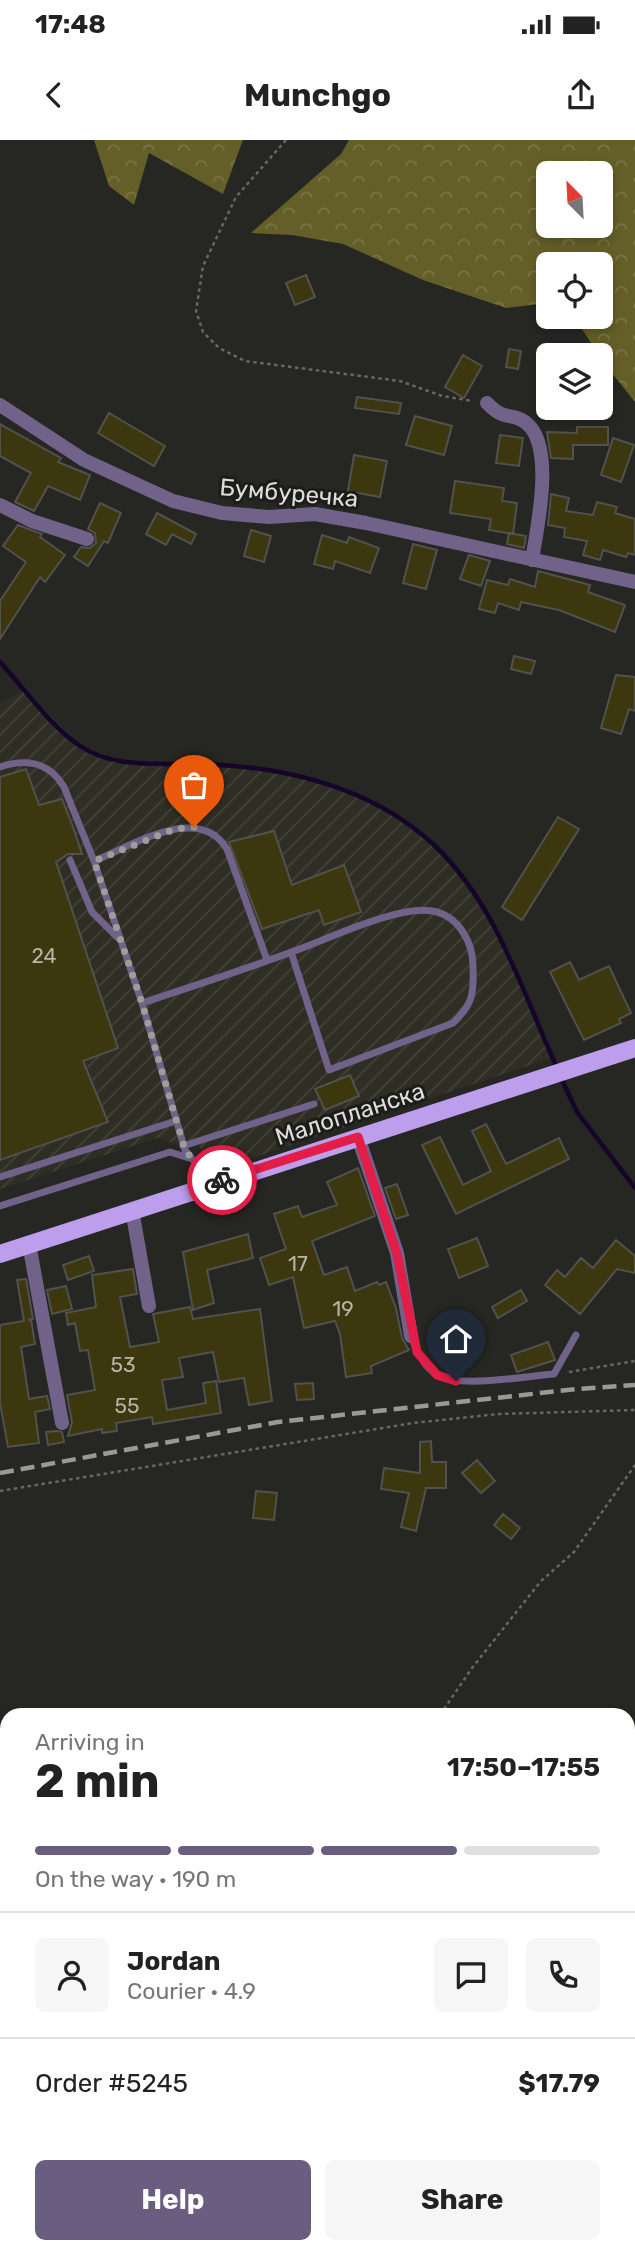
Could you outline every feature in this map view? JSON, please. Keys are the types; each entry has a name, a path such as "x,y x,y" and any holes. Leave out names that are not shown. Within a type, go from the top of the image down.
{"main road":[{"name":"Малопланска","path":"0,1254 635,1048"}],"street":[{"path":"487,403 499,415 524,421 533,431 540,455 543,483 532,560"},
{"name":"Бумбуречка","path":"0,405 83,460 173,500 222,513 269,517 315,514 635,582"},
{"path":"0,505 32,521 87,539"},
{"path":"358,1137 397,1254 411,1336"},
{"path":"132,1210 149,1306"},
{"path":"29,1244 62,1423"}],"lane":[{"path":"0,767 27,761 43,766 58,778 94,861 142,1003 183,1146 189,1158 202,1171 225,1181"},
{"path":"94,861 175,829 194,827 209,831 220,838 227,849 267,960"},
{"path":"70,860 92,912 119,938"},
{"path":"142,1003 372,922 432,910 453,918 464,933 474,962 473,993 469,1008 453,1023 329,1070 290,953"},
{"path":"183,1146 314,1104"},
{"path":"0,1177 176,1121"},
{"path":"0,1206 170,1152 189,1158"},
{"path":"411,1336 427,1366 456,1381 554,1374 576,1335"}],"path":[{"path":"286,140 236,197 204,266 195,311 203,332 219,348 245,361 400,381 442,396 487,403"},
{"path":"554,1374 635,1361"},
{"path":"0,1491 412,1423 535,1412 635,1410"},
{"path":"445,1708 472,1668 541,1581 574,1552 635,1465"}],"shaded area":[{"path":"25,690 81,746 105,758 140,764 274,770 358,796 406,821 435,846 460,875 504,941 552,1058 219,1169 202,1153 198,1143 183,1146 158,1138 0,1189 0,703"}],"green space":[{"path":"94,140 243,140 223,194 149,153 134,205 109,186"},
{"path":"349,140 635,140 635,402 613,374 613,343 591,343 582,329 613,329 613,252 536,252 536,304 506,308 423,280 343,244 292,235 251,233 341,154"}],"building":[{"path":"306,275 315,297 295,305 286,283"},
{"path":"509,349 521,351 518,369 506,367"},
{"path":"463,355 482,366 464,398 445,387"},
{"path":"357,397 401,403 399,414 355,408"},
{"path":"109,413 165,446 154,466 98,433"},
{"path":"415,416 452,426 444,455 406,445"},
{"path":"0,424 61,458 58,462 90,475 80,500 48,486 34,511 15,502 31,473 0,456"},
{"path":"577,427 608,427 608,445 573,445 573,459 551,458 547,432 577,433"},
{"path":"500,435 523,438 519,466 496,463"},
{"path":"613,438 634,445 621,482 601,475"},
{"path":"354,455 387,461 380,497 348,491"},
{"path":"455,481 504,488 502,501 517,503 513,534 489,530 491,519 450,513"},
{"path":"551,494 569,498 566,511 593,515 597,502 617,507 615,513 635,519 635,555 628,553 626,557 603,550 600,560 583,555 587,541 564,537 565,528 548,525"},
{"path":"100,503 121,513 108,543 104,541 88,566 74,557 81,547 90,548 96,543 95,533 88,529"},
{"path":"157,513 196,534 191,544 172,534 166,545 146,534"},
{"path":"18,525 42,534 40,537 65,555 45,582 40,577 0,639 0,601 26,562 3,546"},
{"path":"251,530 271,536 264,562 244,556"},
{"path":"509,533 526,536 524,548 507,544"},
{"path":"322,535 347,543 349,537 379,548 370,573 335,561 333,569 314,564"},
{"path":"413,544 437,550 426,589 403,583"},
{"path":"469,555 490,561 481,586 460,579"},
{"path":"538,571 590,585 588,592 625,605 615,632 559,610 521,602 519,610 498,603 495,613 479,609 487,580 508,585 510,579 535,587"},
{"path":"514,656 535,661 531,674 511,669"},
{"path":"616,675 635,677 635,711 629,709 621,734 601,728"},
{"path":"26,769 39,805 62,799 82,854 68,854 56,862 118,1048 83,1061 108,1122 0,1160 0,777"},
{"path":"558,817 579,829 522,920 502,907"},
{"path":"274,831 292,885 344,865 361,912 324,925 319,910 262,929 229,842"},
{"path":"570,962 579,980 609,966 631,1013 619,1019 621,1023 584,1040 550,972"},
{"path":"350,1075 359,1096 325,1110 315,1089"},
{"path":"486,1124 506,1164 559,1138 569,1159 456,1214 422,1145 440,1137 463,1185 491,1171 472,1131"},
{"path":"358,1168 375,1216 312,1241 324,1275 347,1267 355,1291 377,1282 379,1285 386,1282 396,1308 402,1338 409,1350 371,1366 372,1373 346,1377 340,1334 335,1321 304,1328 293,1277 269,1285 260,1258 286,1249 274,1214 298,1206 302,1217 337,1205 327,1182"},
{"path":"397,1184 408,1215 396,1219 385,1188"},
{"path":"248,1234 253,1258 207,1270 214,1303 193,1310 183,1252"},
{"path":"477,1238 488,1266 459,1278 448,1249"},
{"path":"616,1240 635,1256 635,1273 617,1269 580,1314 545,1285 557,1270 565,1277 581,1258 593,1268"},
{"path":"89,1256 94,1271 68,1280 63,1265"},
{"path":"133,1269 137,1294 120,1297 130,1347 159,1342 153,1314 190,1307 193,1319 260,1309 272,1401 249,1405 244,1378 219,1382 213,1352 179,1358 183,1377 162,1380 167,1410 206,1403 203,1383 216,1381 221,1413 153,1424 152,1417 116,1423 117,1431 102,1433 102,1429 68,1436 72,1422 67,1395 95,1390 88,1350 80,1351 75,1323 68,1325 66,1313 96,1307 92,1275"},
{"path":"26,1279 35,1344 21,1347 29,1399 47,1396 50,1409 35,1412 39,1443 8,1447 0,1403 0,1325 24,1321 17,1280"},
{"path":"66,1286 72,1309 52,1314 47,1290"},
{"path":"521,1290 527,1301 498,1318 492,1307"},
{"path":"548,1342 555,1360 517,1372 511,1355"},
{"path":"313,1383 314,1399 297,1400 295,1384"},
{"path":"46,1432 62,1432 64,1442 48,1445"},
{"path":"431,1441 432,1462 446,1462 446,1488 426,1488 416,1531 401,1527 409,1493 381,1489 384,1468 420,1473 420,1442"},
{"path":"477,1460 495,1481 481,1493 462,1473"},
{"path":"256,1491 277,1493 274,1520 253,1518"},
{"path":"503,1514 520,1528 511,1539 494,1525"}],"waterway":[{"path":"0,662 58,728 93,753 122,762 230,766 293,775 354,794 409,825 434,845 456,869 492,922 558,1070"},
{"path":"561,1078 577,1112 635,1188"}],"railway":[{"path":"0,1473 278,1422 635,1385"}],"way so far":[{"path":"194,827 175,829 94,861 142,1003 185,1150 192,1164 222,1180"}],"route":[{"path":"222,1180 358,1137 397,1254 411,1336 417,1352 437,1375 456,1381"}]}
